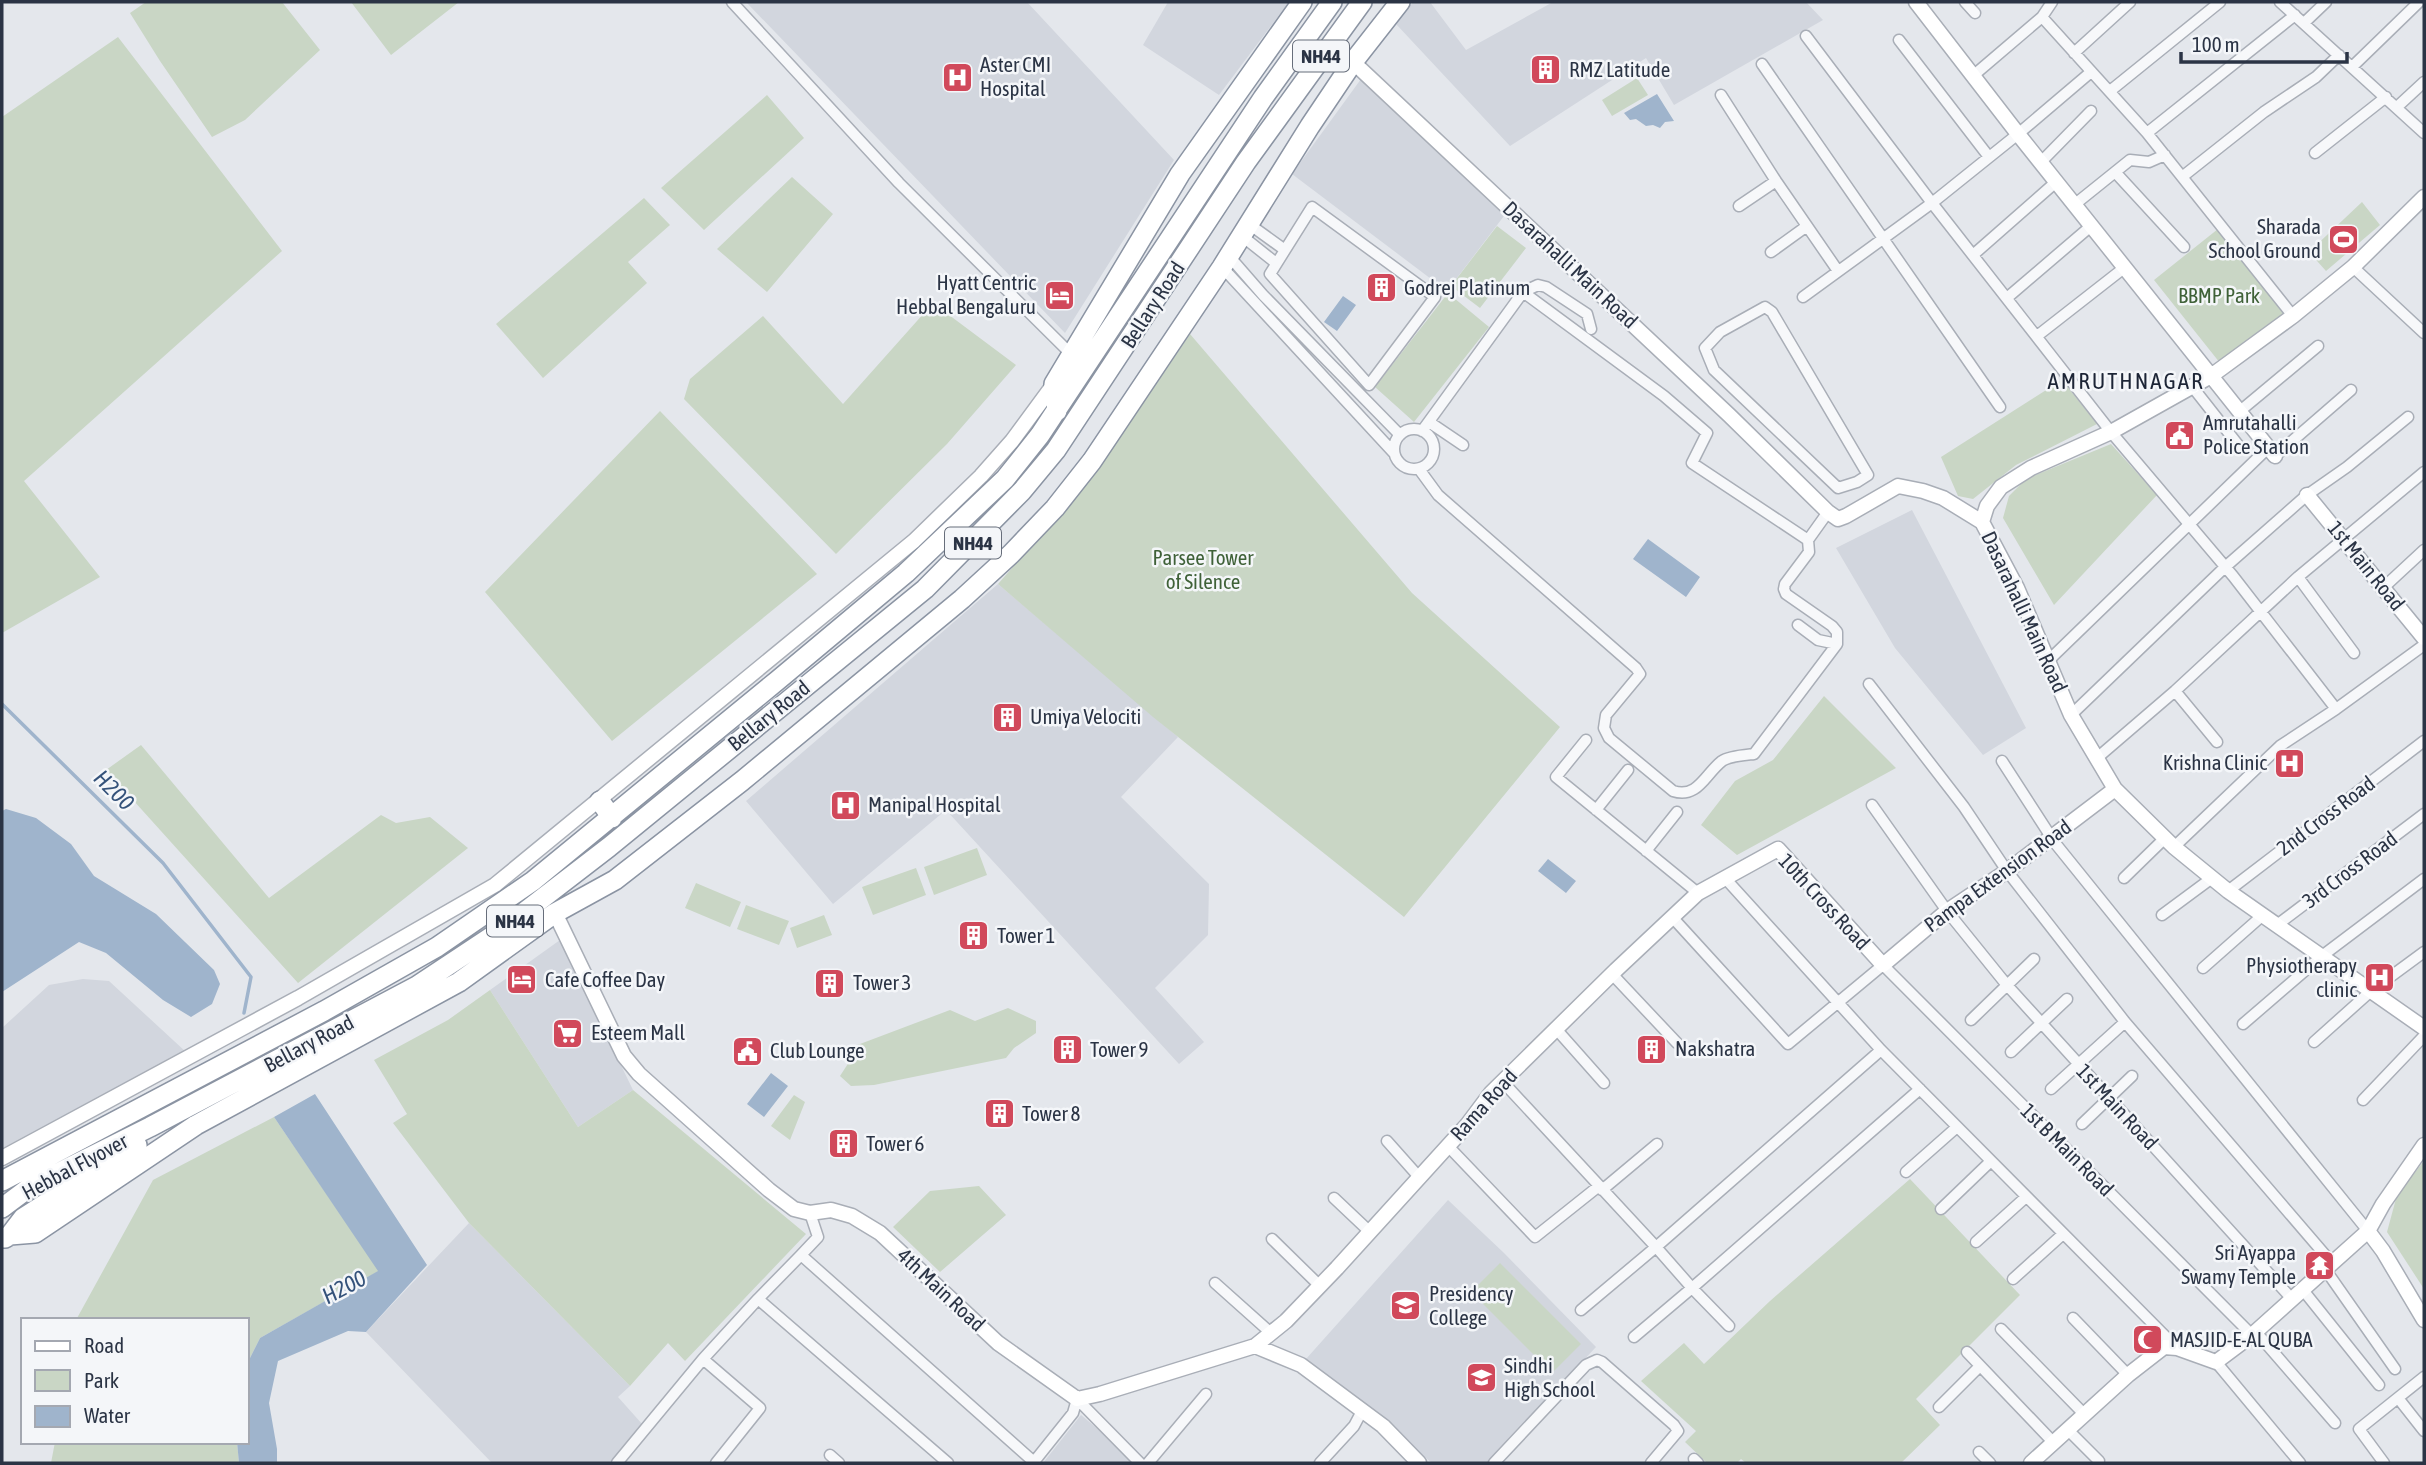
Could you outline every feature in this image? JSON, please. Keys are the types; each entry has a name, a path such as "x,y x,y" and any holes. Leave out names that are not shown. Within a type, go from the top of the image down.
{"highway":[{"path":"1057,411 1054,384 1079,360 1180,173 1302,2"},
{"name":"Bellary Road","path":"2,1181 437,947 533,881 800,663 934,547 1004,479 1057,411 1079,360 1332,2"},
{"name":"Bellary Road","path":"6,1237 23,1218 135,1147 150,1128 245,1088 457,961 542,901 925,589 1006,509 1056,450 1281,111 1362,2"},
{"path":"1359,55 1374,2"},
{"name":"Bellary Road","path":"289,1064 459,982 555,913 615,880 742,781 961,599 1011,554 1055,508 1092,461 1226,261 1310,127 1359,55 1401,2"},
{"path":"600,801 611,818"},
{"path":"6,1237 35,1233 245,1088"},
{"name":"Hebbal Flyover","path":"2,1208 30,1187 150,1128"}],"street":[{"path":"732,2 899,183 1079,360"},
{"path":"1916,2 2040,163 2272,452"},
{"path":"1965,2 1975,13"},
{"path":"2074,53 2130,2"},
{"path":"2110,91 2220,2"},
{"path":"2280,2 2424,133"},
{"path":"2147,133 2326,2"},
{"path":"2352,67 2419,2"},
{"path":"1974,75 2042,17 2050,3"},
{"path":"2042,17 2147,133 2293,316"},
{"path":"1806,36 2111,432 2189,523 2336,709"},
{"path":"1899,40 1989,157"},
{"name":"Dasarahalli Main Road","path":"1359,55 1828,512 1838,519 1898,486 1943,498 1982,522 2017,588 2071,715 2115,789 2169,843 2228,891 2423,1026"},
{"path":"2182,177 2264,112 2316,78 2339,55"},
{"path":"1762,64 2000,407"},
{"path":"1803,297 1932,203 2091,72"},
{"path":"2397,107 2424,82"},
{"path":"1721,95 1838,271"},
{"path":"2315,153 2386,97"},
{"path":"2040,163 2091,111"},
{"path":"2074,205 2130,160 2149,162 2165,155"},
{"path":"2115,172 2183,247"},
{"path":"1739,206 1776,181"},
{"path":"1973,255 2056,182"},
{"path":"1982,522 1987,506 2001,487 2031,468 2111,432 2211,376 2293,316 2353,267 2423,202"},
{"path":"1312,207 1435,297 1369,385 1270,274 1276,263 1312,207"},
{"path":"1771,252 1807,226"},
{"path":"2008,297 2091,226"},
{"path":"1245,230 1285,250"},
{"path":"1245,230 1276,263"},
{"path":"1226,261 1273,305 1399,435"},
{"path":"1226,261 1394,453"},
{"path":"2353,267 2424,333"},
{"path":"2037,336 2124,268"},
{"path":"1426,427 1523,292 1538,285 1546,287 1587,314 1591,329"},
{"path":"1523,292 1664,396 1707,433 1692,463 1808,540"},
{"path":"1765,307 1772,312 1868,475 1838,488 1743,399 1714,370 1705,348 1720,332 1765,307"},
{"path":"2240,411 2318,346"},
{"path":"2,1158 221,1040 495,885 914,541 989,467 1054,384"},
{"path":"2191,385 2239,446"},
{"path":"1716,403 1731,387"},
{"path":"2049,660 2189,523 2272,452 2351,390"},
{"path":"1729,415 1743,399"},
{"path":"2071,715 2224,568 2307,495 2347,467 2408,416"},
{"path":"1426,427 1434,452 1429,463 1419,469 1406,468 1396,459 1394,446 1399,435 1410,429 1426,427 1463,445"},
{"path":"1419,469 1438,495 1636,668 1640,674 1606,715 1604,728 1609,738 1673,791 1682,793 1693,791 1723,760 1754,754 1837,644 1837,632 1832,626 1786,594 1784,589 1809,552 1808,540 1828,512"},
{"path":"2097,758 2175,691 2298,577 2424,472"},
{"name":"1st Main Road","path":"2307,495 2423,635"},
{"path":"2383,588 2424,550"},
{"path":"2298,577 2354,653"},
{"path":"1798,625 1818,640 1837,644"},
{"path":"2124,878 2169,843 2280,746 2336,709 2423,635"},
{"path":"1869,684 1964,807 2007,871 2125,1022 2328,1266 2395,1369"},
{"path":"2175,691 2217,742"},
{"path":"1586,740 1556,777 1698,893"},
{"name":"2nd Cross Road","path":"2228,891 2424,741"},
{"path":"2002,761 2051,837 2368,1231 2424,1320"},
{"path":"1596,810 1628,770"},
{"name":"Pampa Extension Road","path":"1883,965 1947,911 2007,871 2115,789"},
{"name":"1st Main Road","path":"1872,805 1947,911 2040,1023 2297,1294 2379,1385"},
{"path":"1646,851 1677,812"},
{"name":"3rd Cross Road","path":"2277,925 2424,814"},
{"name":"10th Cross Road","path":"1724,877 1778,849 1883,965"},
{"path":"1724,877 1881,1050 2177,1348"},
{"name":"Rama Road","path":"1255,1346 1321,1286 1503,1082 1698,893 1724,877"},
{"path":"2162,915 2212,878"},
{"path":"2244,1024 2322,956 2424,879"},
{"name":"4th Main Road","path":"555,913 625,1056 639,1074 794,1209 810,1213 831,1210 852,1216 880,1233 998,1343 1077,1399"},
{"path":"2203,968 2263,915"},
{"path":"1673,918 1788,1044 1883,965"},
{"path":"2314,1042 2371,990 2424,952"},
{"path":"1971,1020 2034,959"},
{"name":"1st B Main Road","path":"1883,965 2254,1334 2336,1423"},
{"path":"1612,974 1676,1043"},
{"path":"2011,1052 2067,999"},
{"path":"2051,1089 2125,1022"},
{"path":"2363,1100 2423,1026"},
{"path":"1556,1030 1604,1083"},
{"path":"1581,1310 1881,1050"},
{"path":"2082,1124 2132,1076"},
{"path":"1503,1082 1729,1326"},
{"path":"1634,1337 1920,1089"},
{"path":"1906,1172 1957,1127"},
{"path":"1387,1141 1419,1177"},
{"path":"1447,1145 1535,1237 1657,1144"},
{"path":"2216,1362 2254,1334 2368,1231 2383,1204 2424,1145"},
{"path":"1941,1209 1991,1161"},
{"path":"1976,1242 2026,1197"},
{"path":"1334,1198 1370,1232"},
{"path":"617,1463 704,1359 818,1237 810,1213"},
{"path":"2013,1279 2063,1234"},
{"path":"1272,1239 1321,1286"},
{"path":"801,1255 1033,1462 1073,1413 1077,1399"},
{"path":"1215,1283 1271,1333"},
{"path":"758,1299 948,1463"},
{"path":"2073,1318 2128,1375"},
{"path":"2001,1329 2084,1414"},
{"path":"1077,1399 1255,1346 1301,1365 1383,1426 1419,1463"},
{"path":"2031,1463 2128,1375 2164,1347 2177,1348 2216,1362 2300,1463"},
{"path":"1967,1352 2053,1442"},
{"path":"704,1359 760,1408 716,1463"},
{"path":"1494,1463 1586,1365 1597,1360 1678,1431 1651,1463"},
{"path":"1940,1407 1980,1366"},
{"path":"2384,1463 2359,1429 2424,1377"},
{"path":"1148,1463 1206,1394"},
{"path":"2398,1398 2424,1432"},
{"path":"1077,1399 1133,1461"},
{"path":"1320,1463 1354,1426 1362,1411"},
{"path":"2067,1429 2099,1461"},
{"path":"1979,1452 1990,1463"},
{"path":"830,1455 839,1463"}],"shaded area":[{"name":"Aster CMI Hospital","path":"746,2 1027,2 1174,160 1065,333"},
{"path":"1168,2 1289,2 1219,95 1143,45"},
{"path":"1413,2 1430,2 1466,50 1553,2 1806,2 1823,20 1674,105 1646,58 1510,146 1396,24"},
{"path":"1361,79 1507,212 1447,291 1292,174"},
{"path":"1912,510 2026,728 1983,755 1895,648 1836,548"},
{"path":"998,584 1178,737 1121,797 1209,884 1208,935 1155,988 1204,1042 1179,1064 946,810 833,904 746,801"},
{"path":"560,940 633,1090 578,1127 490,990"},
{"path":"83,979 109,981 186,1052 2,1149 2,1028 49,985"},
{"path":"1448,1200 1596,1347 1487,1463 1432,1463 1306,1359"},
{"path":"469,1223 630,1386 618,1397 643,1425 609,1463 492,1463 366,1332"},
{"path":"1081,1415 1111,1440 1132,1463 1043,1463"}],"green space":[{"path":"146,2 282,2 320,50 245,120 212,137 130,13"},
{"path":"351,2 459,2 391,55"},
{"path":"118,37 282,251 24,481 100,577 2,633 2,117"},
{"path":"1637,78 1648,95 1612,116 1602,100"},
{"path":"767,95 804,138 704,230 661,188"},
{"path":"792,177 833,214 767,292 717,249"},
{"path":"644,198 670,225 628,262 647,283 543,378 496,324"},
{"name":"Sharada School Ground","path":"2362,202 2380,225 2326,271 2309,252"},
{"path":"1497,226 1526,248 1480,308 1451,286"},
{"name":"BBMP Park","path":"2218,229 2284,313 2220,363 2154,280"},
{"path":"1448,293 1489,327 1414,422 1375,387"},
{"path":"933,303 1016,365 947,444 836,554 684,399 690,379 763,316 843,404"},
{"name":"Parsee Tower of Silence","path":"1190,334 1412,593 1560,727 1404,917 1153,717 998,584 1096,473"},
{"path":"2062,380 2097,424 2016,465 1973,499 1958,496 1941,457"},
{"path":"660,411 817,574 612,741 485,592"},
{"path":"2111,444 2157,495 2054,605 2003,518 2009,496 2026,479"},
{"path":"1824,696 1896,768 1737,855 1701,825 1735,781 1773,760"},
{"path":"141,745 269,898 381,815 396,823 430,817 468,848 298,983 106,770"},
{"path":"977,848 987,875 934,895 924,867"},
{"path":"916,868 926,895 873,915 862,887"},
{"path":"696,883 741,902 730,927 685,908"},
{"path":"746,905 789,921 779,945 737,929"},
{"path":"824,915 832,935 797,948 790,928"},
{"path":"490,990 578,1127 633,1090 806,1234 685,1361 668,1343 630,1386 469,1223 393,1123 407,1114 374,1060 448,1020"},
{"path":"1008,1008 1036,1021 1036,1033 1014,1048 1006,1058 874,1085 851,1086 840,1076 851,1059 852,1047 950,1010 975,1021"},
{"path":"794,1095 805,1102 790,1140 771,1126"},
{"path":"274,1117 379,1271 260,1338 248,1362 248,1318 77,1318 153,1180"},
{"path":"2424,1161 2424,1289 2387,1232 2397,1195"},
{"path":"1910,1179 2020,1295 1916,1399 1940,1425 1901,1463 1746,1463 1741,1459 1737,1463 1707,1463 1685,1442 1696,1431 1641,1381 1684,1343 1704,1364 1770,1301"},
{"path":"979,1186 1006,1215 940,1272 893,1227 930,1191"},
{"path":"1500,1263 1581,1344 1552,1373 1471,1292"},
{"path":"55,1444 237,1444 239,1463 51,1463"}],"water":[{"path":"1657,94 1674,121 1665,122 1660,128 1646,126 1636,119 1630,120 1624,113"},
{"path":"1343,296 1356,305 1337,331 1324,322"},
{"path":"1648,539 1700,577 1686,597 1633,559"},
{"path":"6,809 36,818 71,844 94,876 156,914 214,970 220,984 212,1004 191,1017 163,1000 106,953 79,942 2,992 2,811"},
{"path":"1548,859 1576,881 1566,893 1538,871"},
{"path":"771,1073 788,1086 764,1117 747,1104"},
{"path":"315,1094 427,1265 366,1332 348,1331 278,1361 269,1403 277,1463 239,1463 237,1444 248,1444 248,1362 260,1338 378,1271 274,1117"}],"waterway":[{"name":"H200","path":"2,704 163,863 251,977 244,1013"}],"place":[{"name":"RMZ Latitude","path":"1546,70"},
{"name":"Aster CMI Hospital","path":"957,77"},
{"name":"Sharada School Ground","path":"2344,239"},
{"name":"Godrej Platinum","path":"1381,288"},
{"name":"Hyatt Centric Hebbal Bengaluru","path":"1059,295"},
{"name":"Amrutahalli Police Station","path":"2180,435"},
{"name":"Umiya Velociti","path":"1007,717"},
{"name":"Krishna Clinic","path":"2290,763"},
{"name":"Manipal Hospital","path":"845,805"},
{"name":"Tower 1","path":"974,936"},
{"name":"Physiotherapy clinic","path":"2380,978"},
{"name":"Cafe Coffee Day","path":"522,980"},
{"name":"Tower 3","path":"830,983"},
{"name":"Esteem Mall","path":"568,1033"},
{"name":"Nakshatra","path":"1652,1049"},
{"name":"Tower 9","path":"1067,1050"},
{"name":"Club Lounge","path":"747,1051"},
{"name":"Tower 8","path":"999,1114"},
{"name":"Tower 6","path":"843,1144"},
{"name":"Sri Ayappa Swamy Temple","path":"2319,1265"},
{"name":"Presidency College","path":"1406,1306"},
{"name":"MASJID-E-AL QUBA","path":"2147,1340"},
{"name":"Sindhi High School","path":"1481,1378"}],"district":[{"name":"AMRUTHNAGAR","path":"2126,381"}]}
